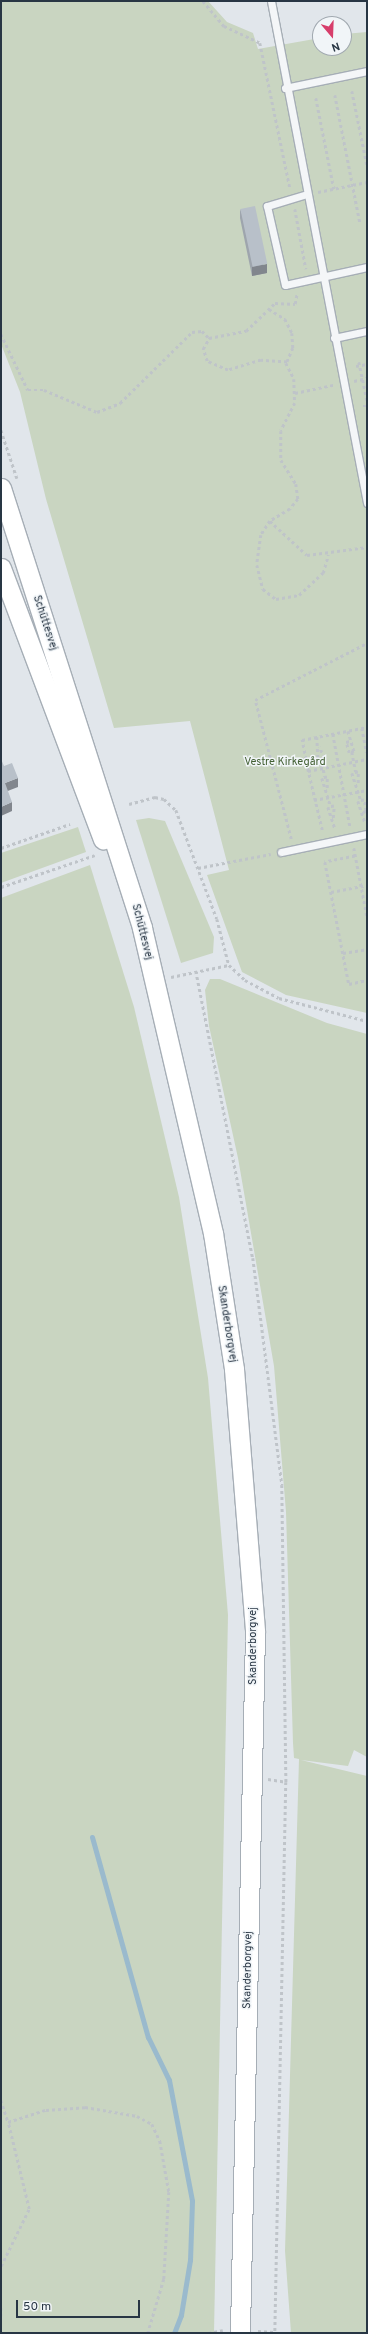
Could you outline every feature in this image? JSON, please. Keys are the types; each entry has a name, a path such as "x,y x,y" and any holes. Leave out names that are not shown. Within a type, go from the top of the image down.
{"main road":[{"name":"Schüttesvej","path":"1,488 102,794 142,928 151,970"},
{"name":"Schüttesvej","path":"1,568 151,970"},
{"name":"Skanderborgvej","path":"151,970 183,1093 213,1233 234,1368 245,1484 255,1632 240,2333"}],"lane":[{"path":"271,1 285,88 367,503"},
{"path":"285,88 367,71"},
{"path":"307,194 268,206 284,285 367,267"},
{"path":"334,338 367,331"},
{"path":"281,852 367,834"}],"path":[{"path":"203,1 224,26 260,43 308,280"},
{"path":"352,91 367,165"},
{"path":"335,95 360,223"},
{"path":"316,98 334,189"},
{"path":"307,194 367,182"},
{"path":"286,363 261,360 235,370 222,369 204,355 205,344 210,338 246,331 275,303 290,306 297,303 298,282"},
{"path":"269,309 285,320 292,333 294,348 286,363"},
{"path":"1,334 28,390 44,390 97,412 120,403 192,332 202,331 210,338"},
{"path":"286,363 294,379 296,393 295,403 281,430 280,446 283,466 296,484 298,499 290,509 270,521 262,535 258,558 260,581 269,596 289,598 310,589 324,573 328,555"},
{"path":"356,366 360,364 367,364"},
{"path":"360,364 367,401"},
{"path":"296,393 367,378"},
{"path":"361,393 366,392"},
{"path":"270,521 300,552 328,555 367,547"},
{"path":"294,849 255,700 367,643"},
{"path":"361,801 358,801 366,821 320,830 302,740 367,727"},
{"path":"362,728 367,753"},
{"path":"348,731 354,751 352,752 361,801 366,811 363,812"},
{"path":"317,737 319,747 324,758 321,758 331,807 329,813 333,818"},
{"path":"350,741 346,742 349,752 352,752"},
{"path":"319,747 316,748 318,759 321,758"},
{"path":"308,771 367,759"},
{"path":"356,772 352,773 355,783 358,782"},
{"path":"325,777 322,778 324,789 327,788"},
{"path":"314,800 367,790"},
{"path":"129,804 155,797 172,805 198,868 229,965 245,980 279,998 367,1021"},
{"path":"331,807 334,806 333,818 335,828"},
{"path":"1,848 70,824"},
{"path":"198,868 274,853"},
{"path":"1,887 97,854"},
{"path":"355,856 325,862 349,984 367,980"},
{"path":"331,892 367,885"},
{"path":"343,953 367,949"},
{"path":"169,978 229,965"},
{"path":"1,2100 8,2122 29,2209 1,2266"},
{"path":"8,2122 46,2110 85,2107 137,2116 152,2124 160,2141 169,2192 164,2279 148,2333"},
{"path":"1,2308 1,2316"}],"green space":[{"name":"Vestre Kirkegård","path":"1,1 208,1 227,22 253,33 258,49 312,39 312,56 352,56 352,33 367,32 367,1013 286,995 242,972 207,875 229,870 190,721 114,728 46,499 20,392 1,344"},
{"path":"149,818 165,821 214,937 213,953 181,963 136,820"},
{"path":"78,827 86,852 1,883 1,853"},
{"path":"90,865 134,1007 179,1197 208,1378 228,1615 214,2333 1,2333 1,898"},
{"path":"210,979 220,979 327,1023 367,1034 367,1757 354,1750 348,1766 301,1760 367,1776 367,2333 291,2333 285,2251 299,1759 294,1758 293,1743 286,1512 274,1366 238,1158 209,1026 205,990"}],"building":[{"path":"255,206 267,264 253,267 240,209"},
{"path":"1,759 4,766 12,763 18,778 5,783 12,802 1,807"}],"waterway":[{"path":"92,1837 148,2037 169,2080 192,2201 190,2260 181,2315 174,2333"}]}
